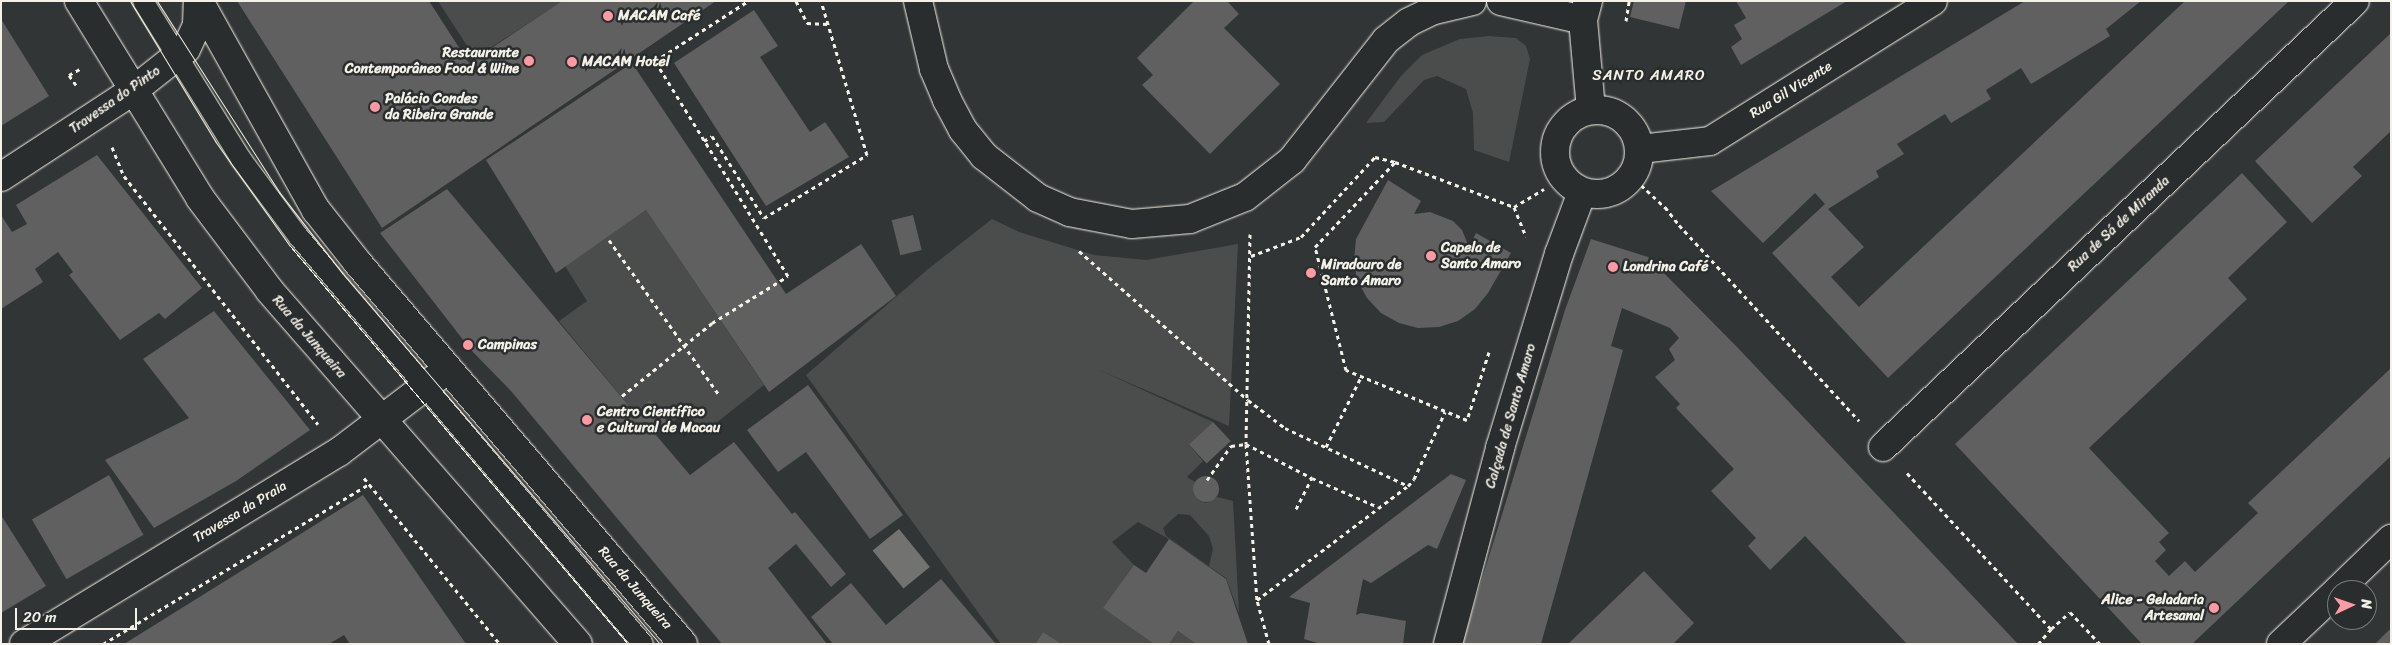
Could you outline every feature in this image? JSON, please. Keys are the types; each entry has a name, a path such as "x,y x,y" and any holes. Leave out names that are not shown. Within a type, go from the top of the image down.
{"street":[{"name":"Rua da Junqueira","path":"79,1 206,206 270,291 382,422 578,644"},
{"name":"Rua da Junqueira","path":"198,1 316,210 448,369 683,644"},
{"name":"Travessa do Pinto","path":"1,177 134,90 177,56 193,36 198,1"},
{"path":"918,1 934,69 963,130 984,156 1038,198 1069,212 1122,222 1161,223 1204,214 1245,197 1292,160 1386,40 1409,22 1434,10 1472,1"},
{"path":"1501,1 1586,11 1591,110"},
{"name":"Rua Gil Vicente","path":"1640,148 1710,140 1933,1"},
{"name":"Rua de Sá de Miranda","path":"1883,448 2355,1"},
{"path":"1591,110 1611,112 1628,123 1636,135 1640,148 1639,163 1622,187 1602,194 1582,192 1562,177 1555,161 1555,143 1562,128 1575,116 1591,110"},
{"name":"Calçada de Santo Amaro","path":"1448,644 1500,448 1559,254 1582,192"},
{"name":"Travessa da Praia","path":"24,644 339,452 382,422 448,369"},
{"path":"2348,580 2391,539"},
{"path":"2281,644 2327,600"}],"lane":[{"path":"143,1 264,192 425,388 643,644"}],"path":[{"path":"622,396 712,322 788,276 655,61 748,1"},
{"path":"796,1 807,23 827,24"},
{"path":"704,141 712,136 764,218 867,155 821,1"},
{"path":"1626,21 1630,1"},
{"path":"69,75 94,116 124,176 339,452 369,484 500,644"},
{"path":"1251,256 1301,237 1375,157 1395,162 1514,207 1527,238 1524,247"},
{"path":"1395,162 1315,247 1346,370 1467,420 1491,347"},
{"path":"1245,197 1251,256 1246,444 1257,600 1269,644"},
{"path":"1514,207 1530,198"},
{"path":"609,240 720,396"},
{"path":"1072,245 1248,400 1285,428 1408,486"},
{"path":"1326,447 1361,377"},
{"path":"1257,600 1408,486 1414,479 1445,412"},
{"path":"1207,480 1231,446 1246,444 1312,478 1379,508"},
{"path":"1296,509 1312,478"},
{"path":"103,644 369,484"},
{"path":"2038,644 2051,629"}],"shaded area":[{"path":"438,1 562,1 475,58"},
{"path":"1489,36 1516,38 1526,46 1530,59 1509,162 1474,150 1473,113 1466,89 1437,76 1424,80 1384,122 1366,123 1401,76 1422,55 1460,39"},
{"path":"646,210 764,385 701,435 685,413 669,424 650,400 634,412 559,321 587,301 565,266"},
{"path":"992,219 1019,232 1094,255 1146,260 1238,244 1229,426 1097,369 1213,422 1189,445 1203,461 1187,477 1195,482 1193,493 1198,500 1206,503 1217,497 1233,501 1239,613 1226,578 1169,539 1138,522 1112,542 1134,565 1104,608 1154,644 1062,644 1043,632 1035,644 1001,644 806,375 927,270","holes":["1178,514 1190,515 1209,536 1213,549 1209,566 1166,536 1163,528"]},
{"path":"899,529 930,567 903,588 873,550"},
{"path":"1178,631 1196,644 1169,644"}],"building":[{"name":"Palácio Condes da Ribeira Grande","path":"237,1 429,1 469,63 562,1 716,1 382,228"},
{"path":"1194,1 1227,1 1239,14 1224,28 1280,84 1210,154 1142,85 1153,75 1137,58"},
{"path":"1634,1 1686,1 1679,29 1630,17"},
{"path":"1736,1 1847,1 1741,65 1731,47 1742,39 1734,25 1746,18"},
{"path":"2025,1 2141,1 2106,29 2110,36 2031,84 2021,68 1986,90 1991,99 1951,123 1945,114 1897,144 1904,154 1876,171 1879,177 1828,209 1864,247 1831,277 1859,307 2185,1 2289,1 1888,378 1772,253 1825,204 1815,193 1763,243 1711,191"},
{"path":"754,10 778,46 760,57 810,132 825,122 849,157 766,206 674,63"},
{"path":"1,19 49,96 1,126"},
{"path":"2391,33 2391,131 2353,167 2362,176 2312,223 2255,161"},
{"path":"632,63 786,294 861,244 896,296 769,392 646,210 556,273 486,160"},
{"path":"97,155 202,288 165,319 159,313 120,340 69,275 73,272 58,252 35,269 43,282 1,309 1,215 12,232 27,224 16,205"},
{"path":"2242,173 2287,222 2228,278 2247,299 2089,448 2169,533 2159,542 2166,550 2155,561 2169,576 2185,561 2195,572 2258,513 2248,503 2391,368 2391,456 2192,644 2142,644 1955,444"},
{"name":"Capela de Santo Amaro","path":"1388,180 1421,201 1414,214 1430,212 1453,221 1462,230 1469,247 1476,233 1511,253 1488,293 1475,309 1458,321 1439,327 1418,328 1399,323 1381,313 1367,298 1357,280 1354,260 1356,239"},
{"path":"447,189 634,412 650,400 669,424 656,435 690,475 734,442 792,514 795,512 846,574 831,587 796,544 768,568 827,644 722,644 511,391 471,350 380,233"},
{"path":"913,215 922,250 900,255 892,220"},
{"path":"1591,239 1648,257 1738,348 2018,644 1907,644 1805,536 1770,570 1748,546 1756,538 1711,491 1734,469 1676,408 1680,404 1655,377 1675,360 1669,349 1679,338 1670,328 1622,308 1611,346 1623,350 1541,644 1462,644 1565,310"},
{"path":"214,311 310,430 236,481 154,528 105,460 189,418 143,359"},
{"path":"808,385 903,515 870,539 806,452 778,472 747,430"},
{"path":"1213,422 1231,441 1207,464 1189,445"},
{"path":"1451,474 1466,480 1437,549 1428,545 1371,583 1363,579 1356,615 1361,613 1406,621 1403,644 1321,644 1304,639 1310,603 1289,597"},
{"path":"109,475 144,535 66,579 32,520"},
{"path":"1206,476 1215,480 1219,489 1215,498 1206,502 1197,498 1193,489 1197,480"},
{"path":"363,495 466,644 350,644 344,635 329,644 124,644"},
{"path":"1,515 46,586 1,613"},
{"path":"1169,539 1226,579 1248,644 1196,644 1178,631 1169,644 1154,644 1103,608 1134,565 1146,573"},
{"path":"1644,571 1694,623 1673,644 1568,644"},
{"path":"941,579 996,644 833,644 811,617 851,583 886,625"},
{"path":"2391,629 2391,644 2375,644 2388,631"},
{"path":"1043,632 1062,644 1035,644"}],"tram line":[{"path":"130,1 215,141 290,246 628,644"},
{"path":"157,1 279,192 342,273 660,644"}],"place":[{"name":"MACAM Café","path":"608,16"},
{"name":"Restaurante Contemporâneo Food & Wine","path":"529,61"},
{"name":"MACAM Hotel","path":"572,62"},
{"name":"Palácio Condes da Ribeira Grande","path":"375,107"},
{"name":"Capela de Santo Amaro","path":"1431,256"},
{"name":"Londrina Café","path":"1613,267"},
{"name":"Miradouro de Santo Amaro","path":"1311,273"},
{"name":"Campinas","path":"468,345"},
{"name":"Centro Científico e Cultural de Macau","path":"587,420"},
{"name":"Alice - Geladaria Artesanal","path":"2214,608"}],"district":[{"name":"SANTO AMARO","path":"1649,76"}]}
